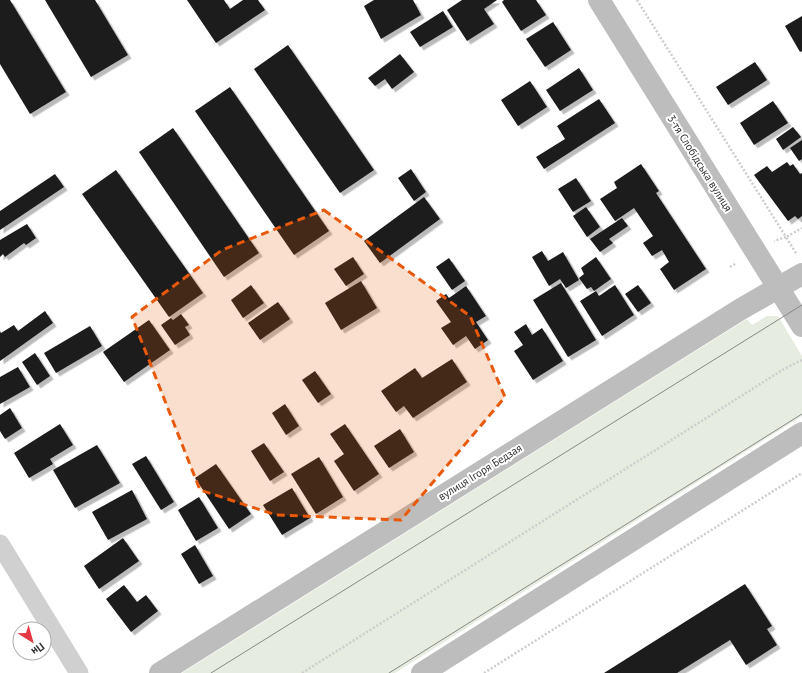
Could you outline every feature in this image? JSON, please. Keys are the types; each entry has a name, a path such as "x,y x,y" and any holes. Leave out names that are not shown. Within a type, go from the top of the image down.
{"street":[{"name":"3-тя Слобідська вулиця","path":"599,0 802,326"},
{"name":"вулиця Ігоря Бедзая","path":"160,673 741,309 779,288 800,266"},
{"path":"422,673 802,433"},
{"path":"0,544 79,673"}],"path":[{"path":"637,0 786,237 800,266"},
{"path":"770,242 786,237 802,228"},
{"path":"730,267 738,262"},
{"path":"302,673 784,369 802,360"},
{"path":"484,673 802,473"}],"highlighted area":[{"path":"324,210 470,316 505,397 401,520 276,515 200,490 132,317 222,250"}],"shaded area":[{"path":"767,316 778,316 802,356 802,416 395,673 182,673 747,319 752,325"}],"building":[{"path":"0,0 10,0 66,92 30,114 0,64"},
{"path":"45,0 95,0 128,55 91,77"},
{"path":"187,0 224,0 230,9 243,0 258,0 265,10 216,43"},
{"path":"374,0 413,0 421,15 381,39 364,6"},
{"path":"462,0 497,0 484,9 494,24 467,41 447,10"},
{"path":"504,0 536,0 546,15 521,31 502,2"},
{"path":"443,11 453,27 420,47 410,32"},
{"path":"802,16 802,51 800,52 785,26"},
{"path":"553,22 571,50 545,67 526,39"},
{"path":"288,45 374,170 340,193 254,69"},
{"path":"400,54 414,72 392,89 385,79 375,86 368,78"},
{"path":"755,62 767,80 728,105 716,87"},
{"path":"579,68 593,90 560,111 546,90"},
{"path":"530,81 547,107 518,126 501,100"},
{"path":"230,87 329,231 294,255 195,111"},
{"path":"599,99 615,123 544,169 536,157 565,139 557,126"},
{"path":"773,101 788,123 754,145 740,123"},
{"path":"793,127 801,137 783,150 776,139"},
{"path":"173,128 259,253 224,277 139,152"},
{"path":"802,140 802,159 799,161 790,148"},
{"path":"787,162 790,166 793,164 800,174 802,173 802,216 798,219 795,216 788,221 754,175 767,166 772,172"},
{"path":"641,164 659,191 656,193 706,269 674,290 660,269 669,262 662,250 652,256 643,243 653,236 634,208 615,221 600,199 617,188 614,182"},
{"path":"411,169 426,192 414,201 398,178"},
{"path":"116,170 203,293 169,317 82,194"},
{"path":"55,174 64,187 0,230 0,211"},
{"path":"576,178 591,201 573,212 558,189"},
{"path":"424,197 440,219 380,263 364,241"},
{"path":"586,207 600,227 587,237 573,216"},
{"path":"622,218 628,226 609,239 613,243 600,252 590,239"},
{"path":"27,224 36,238 26,245 24,243 5,257 3,254 0,257 0,240"},
{"path":"542,251 548,261 563,252 579,280 566,288 560,279 549,286 532,257"},
{"path":"353,257 364,274 346,286 334,269"},
{"path":"596,257 611,279 594,291 591,287 587,289 579,278 584,274 581,268"},
{"path":"449,258 465,281 452,290 436,267"},
{"path":"361,281 377,308 341,330 325,303"},
{"path":"561,283 596,340 568,357 533,300"},
{"path":"251,285 264,303 243,318 231,300"},
{"path":"615,285 634,315 602,336 580,301 596,291 599,296"},
{"path":"638,285 651,303 638,312 625,294"},
{"path":"466,286 486,316 476,322 488,340 475,349 466,336 453,345 441,328 451,322 436,301 446,294 449,298"},
{"path":"278,302 290,319 260,340 248,323"},
{"path":"45,311 53,323 0,361 0,331 1,333 14,325 18,331"},
{"path":"181,314 189,325 185,327 190,335 175,345 161,325 171,318 173,320"},
{"path":"149,320 170,350 124,382 103,352"},
{"path":"526,324 532,335 542,328 563,361 533,380 514,351 523,345 514,332"},
{"path":"90,326 102,346 56,373 44,353"},
{"path":"35,353 50,376 37,385 22,362"},
{"path":"452,359 467,382 413,418 404,406 396,412 381,391 415,368 422,378"},
{"path":"18,367 30,387 0,404 0,377"},
{"path":"315,371 331,394 318,403 302,380"},
{"path":"285,404 299,426 286,435 272,413"},
{"path":"10,408 22,428 5,439 0,431 0,415"},
{"path":"60,424 73,445 50,459 53,464 29,478 14,453"},
{"path":"345,424 379,474 354,491 334,461 344,454 330,434"},
{"path":"400,429 414,452 389,468 374,446"},
{"path":"264,443 284,472 270,481 251,451"},
{"path":"97,445 120,483 75,508 53,470"},
{"path":"146,456 174,502 161,510 132,464"},
{"path":"319,457 343,497 316,514 291,474"},
{"path":"216,464 251,514 229,529 195,478"},
{"path":"292,488 310,518 282,535 263,505"},
{"path":"132,490 147,519 108,540 92,512"},
{"path":"199,497 218,528 196,541 178,510"},
{"path":"123,538 139,561 99,589 84,566"},
{"path":"195,545 213,576 199,584 181,554"},
{"path":"745,584 772,626 767,629 777,645 746,665 730,640 677,673 604,673"},
{"path":"124,585 137,602 146,595 158,611 131,632 106,599"}],"tram line":[{"path":"211,673 802,305"},
{"path":"389,673 802,414"}]}
